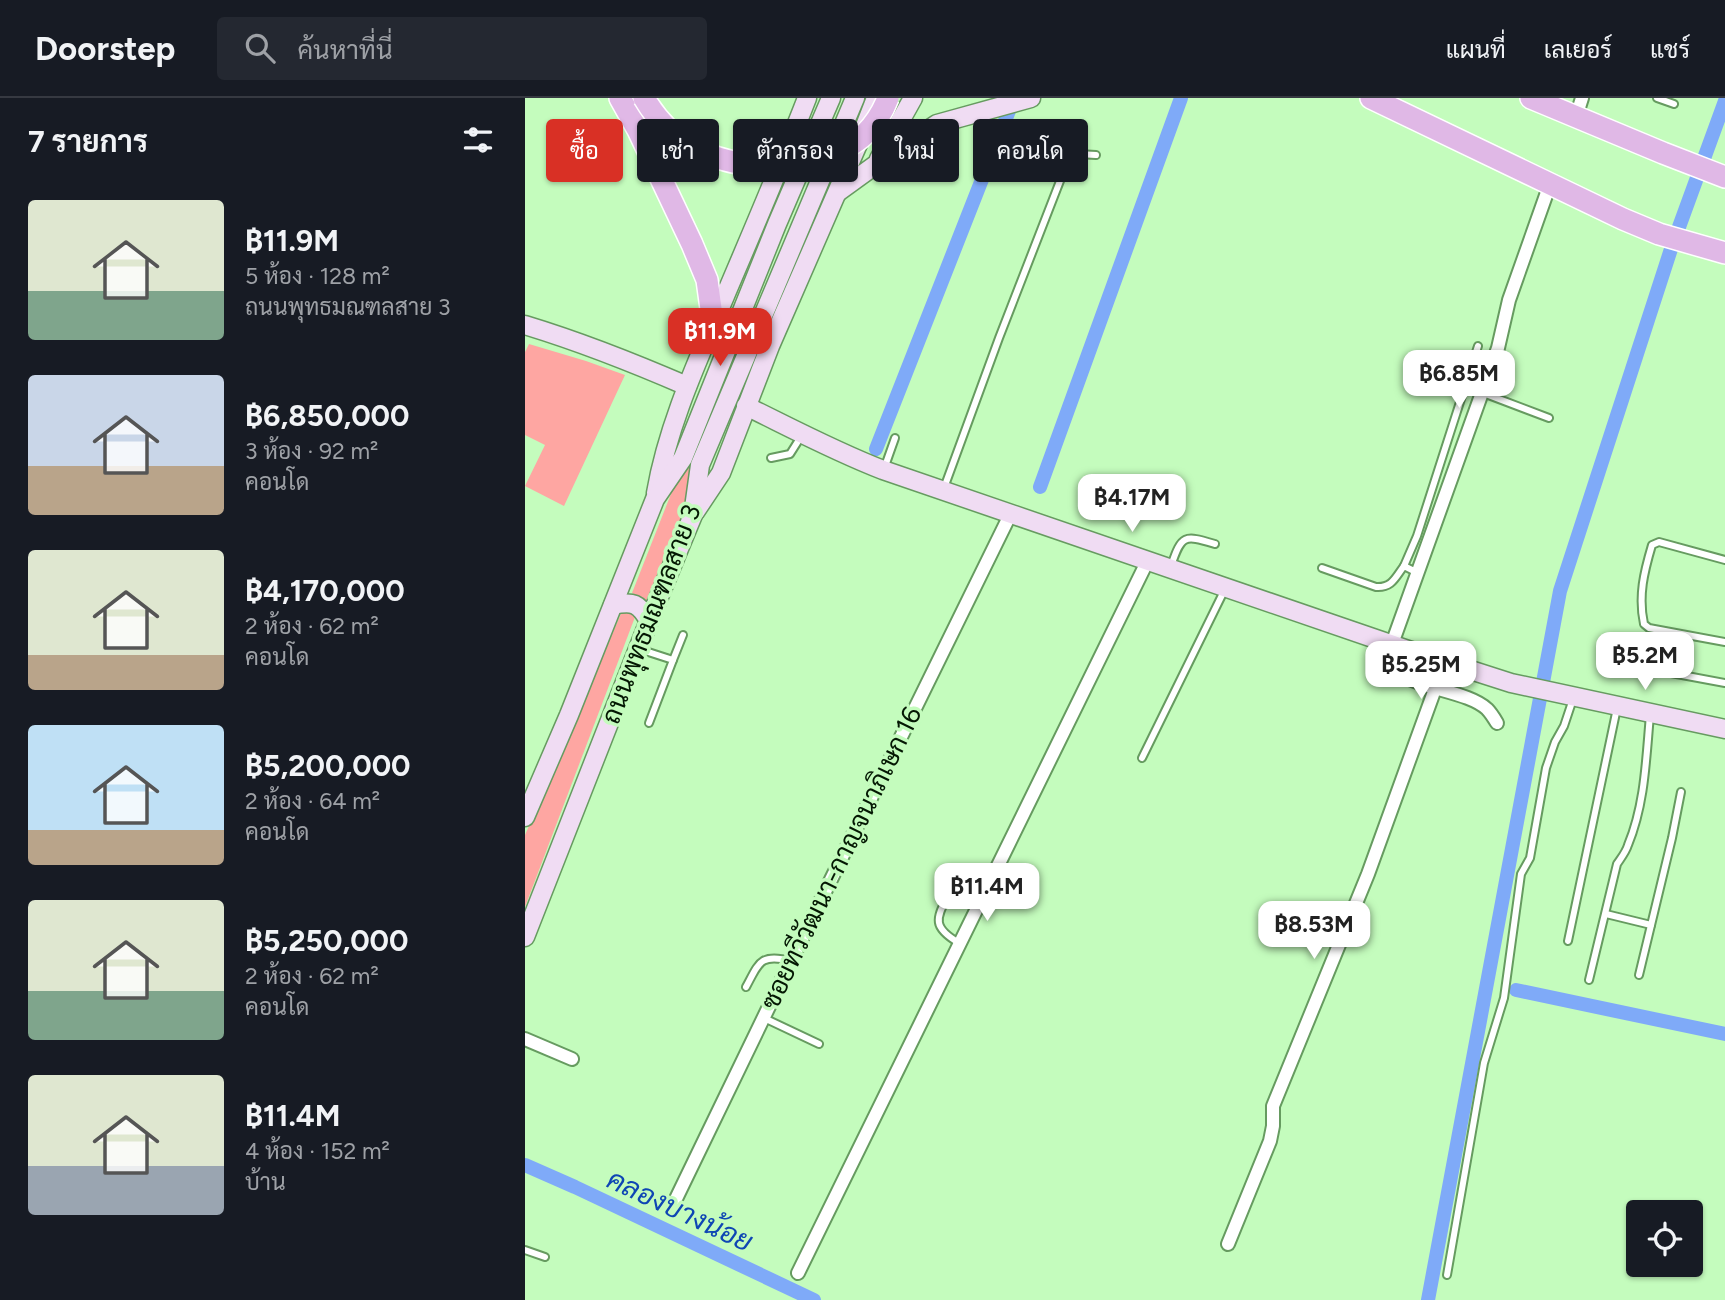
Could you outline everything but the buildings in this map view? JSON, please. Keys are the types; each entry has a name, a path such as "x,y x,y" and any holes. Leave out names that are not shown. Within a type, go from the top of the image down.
{"main road":[{"path":"620,98 660,176 707,280 713,324"},
{"path":"644,98 664,125 701,152 759,166 797,163 831,155 864,136 888,98"},
{"path":"655,499 662,459 687,386 774,183 807,98"},
{"name":"ถนนพุทธมณฑลสาย 3","path":"525,817 569,715 655,499 683,457 777,223 831,98"},
{"name":"ถนนพุทธมณฑลสาย 3","path":"525,937 693,515 700,465 855,98"},
{"path":"693,515 722,473 746,406 876,98"},
{"path":"902,119 913,98"},
{"path":"956,119 1031,98"},
{"path":"1371,98 1659,234 1725,253"},
{"path":"1531,98 1579,107 1663,153 1723,176"},
{"path":"838,192 872,167"},
{"path":"525,325 640,365 687,386"},
{"path":"746,406 848,457 883,470 1399,647 1511,682 1725,729"},
{"path":"613,605 635,604 649,621"}],"street":[{"path":"1497,723 1490,711 1479,703 1406,677 1399,647 1418,573 1499,348 1509,300 1550,184"},
{"name":"ซอยทวีวัฒนา-กาญจนาภิเษก 16","path":"674,1203 1010,515"},
{"path":"798,1273 1148,560"},
{"path":"1228,1244 1270,1141 1273,1106 1368,874 1435,689"},
{"path":"525,1039 572,1059"}],"lane":[{"path":"1657,98 1674,104"},
{"path":"943,492 1067,163 1078,154 1096,155"},
{"path":"1322,568 1376,587 1384,588 1393,582 1417,536 1478,346"},
{"path":"1483,393 1549,418"},
{"path":"771,458 790,454 803,433"},
{"path":"883,470 895,438"},
{"path":"1171,568 1177,548 1186,538 1215,544"},
{"path":"1725,559 1654,543 1651,545 1642,577 1641,609 1644,624 1649,628 1725,642"},
{"path":"1403,566 1418,573"},
{"path":"1142,758 1226,587"},
{"path":"649,723 683,635"},
{"path":"639,648 673,660"},
{"path":"1655,670 1725,683"},
{"path":"1447,1275 1484,1063 1504,998 1521,874 1530,858 1546,768 1564,726 1566,695"},
{"path":"1568,941 1618,707"},
{"path":"1589,980 1618,864 1627,848 1636,821 1646,772 1650,713"},
{"path":"1639,975 1681,792"},
{"path":"950,891 938,923 941,931 959,943"},
{"path":"1606,914 1651,925"},
{"path":"747,987 762,961 769,957 790,961"},
{"path":"763,1017 819,1044"},
{"path":"525,1250 545,1257"}],"shaded area":[{"path":"529,344 625,375 564,506 525,486 545,445 525,435 525,352"},
{"path":"696,450 689,503 648,601 632,593 680,471"},
{"path":"623,609 633,609 635,617 525,907 525,835"}],"waterway":[{"path":"876,449 1014,98"},
{"path":"1040,487 1181,98"},
{"path":"1428,1300 1560,591 1671,249 1725,101"},
{"path":"1516,990 1725,1034"},
{"name":"คลองบางน้อย","path":"525,1165 814,1300"}]}
